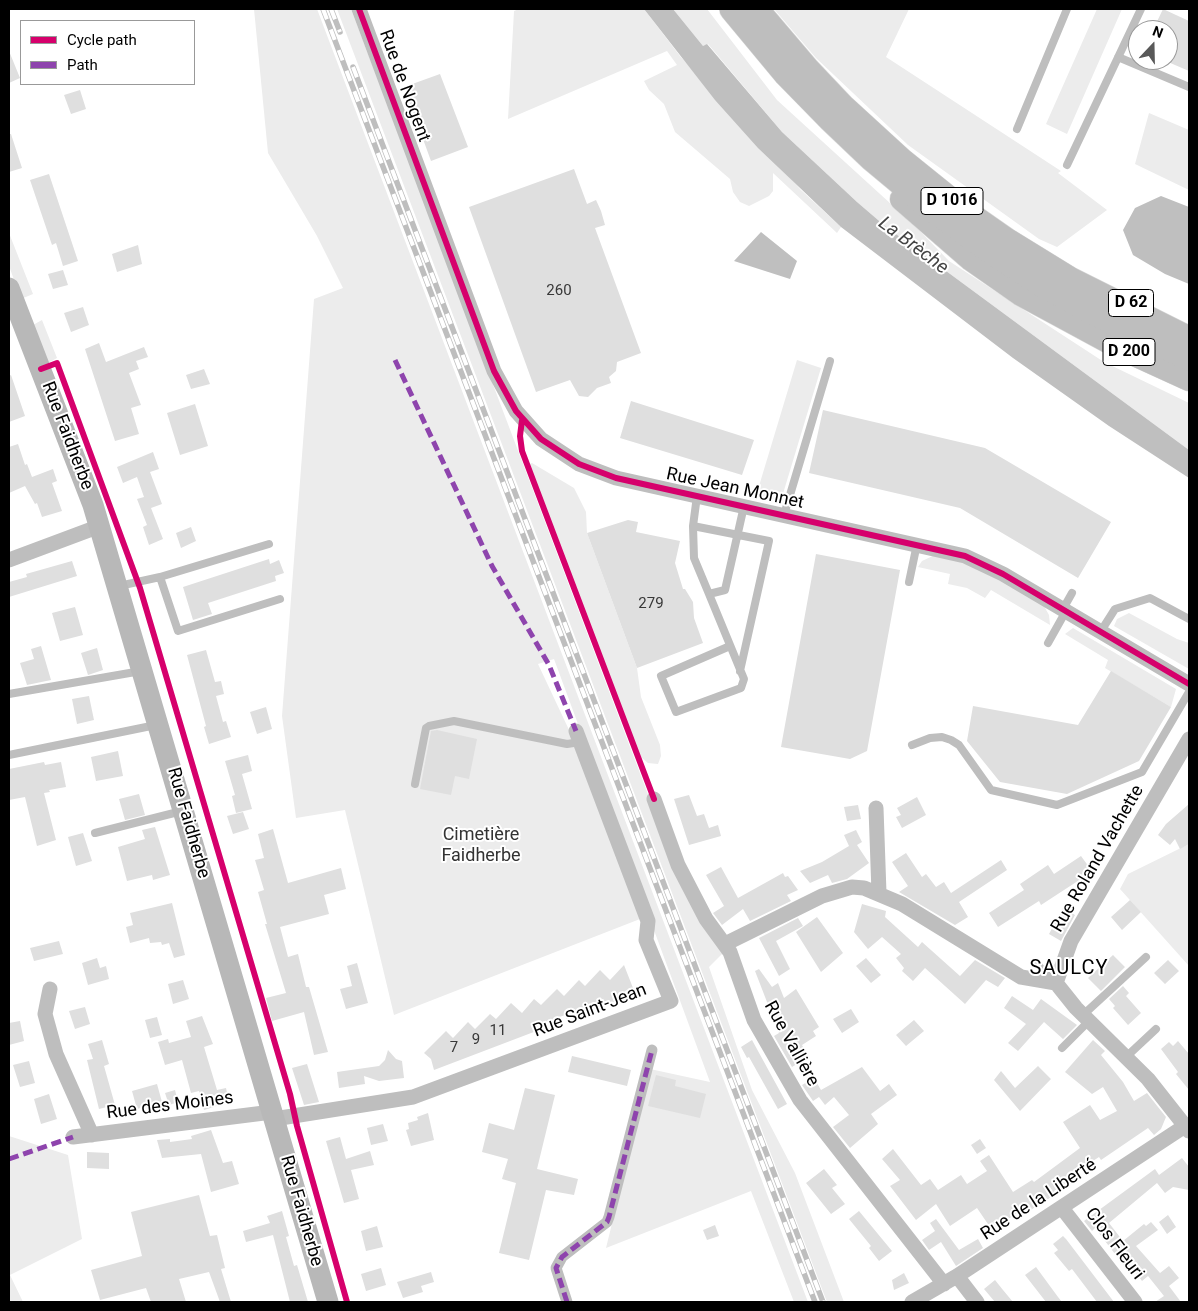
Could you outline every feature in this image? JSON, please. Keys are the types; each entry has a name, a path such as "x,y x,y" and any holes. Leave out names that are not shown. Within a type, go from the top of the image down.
{"highway":[{"name":"D 1016","path":"732,9 781,68 815,104 890,175 983,246 1046,287 1189,358"},
{"name":"D 1016","path":"756,9 825,88 900,160 983,224 1071,280 1189,339"},
{"name":"D 62","path":"1071,280 1189,328"}],"main road":[{"name":"D 200","path":"815,104 871,172 954,244 1010,287 1119,348 1189,378"},
{"name":"Rue Faidherbe","path":"9,288 84,477 100,526 328,1302"}],"street":[{"name":"Rue de Nogent","path":"359,9 420,174"},
{"name":"Rue Jean Monnet","path":"420,174 494,371 522,420 549,446 589,469 629,481 917,544 973,559 1065,610 1189,684"},
{"path":"1070,322 1111,351 1189,391"},
{"path":"9,560 100,526"},
{"name":"Rue Saint-Jean","path":"273,1116 412,1097 671,1001 646,940 648,921 578,736"},
{"name":"Rue Roland Vachette","path":"1056,983 1071,941 1188,744"},
{"name":"Rue Vallière","path":"654,799 682,873 706,918 733,958 754,1020 800,1100 951,1280 977,1302"},
{"path":"876,808 879,892"},
{"path":"725,944 795,908 830,893 852,887 879,892 902,904 1020,977 1056,983 1086,1018 1159,1092 1187,1129"},
{"path":"50,990 45,1014 56,1054 92,1135"},
{"path":"567,1302 556,1268 562,1257 606,1222 609,1217 652,1050"},
{"name":"Rue des Moines","path":"73,1137 273,1116"},
{"name":"Rue de la Liberté","path":"912,1302 951,1280 1187,1129"},
{"name":"Clos Fleuri","path":"1062,1208 1135,1302"}],"lane":[{"path":"1017,129 1068,9"},
{"path":"1068,165 1141,9"},
{"path":"1118,57 1189,87"},
{"path":"784,515 830,361"},
{"path":"697,496 693,526 694,558 744,679 741,688 676,712 661,676 730,646"},
{"path":"708,594 725,590 744,506"},
{"path":"693,526 769,541 740,671"},
{"path":"118,586 160,577 268,544"},
{"path":"909,582 917,544"},
{"path":"160,577 178,631 280,599"},
{"path":"1048,643 1072,593"},
{"path":"1101,631 1115,609 1150,598 1189,619"},
{"path":"9,694 143,670"},
{"path":"912,745 942,736 959,745 991,790 1057,805 1142,772 1189,692"},
{"path":"415,784 426,728 429,726 454,721 567,744 578,736"},
{"path":"9,755 159,725"},
{"path":"95,833 184,810"},
{"path":"1062,1048 1086,1018 1146,957"},
{"path":"1038,965 1042,972 1056,983"},
{"path":"1126,1057 1156,1029"}],"green space":[{"name":"Cimetière Faidherbe","path":"254,9 317,9 808,1302 794,1302 751,1191 606,1248 650,1069 710,1082 554,659 538,664 570,732 640,919 394,1015 345,810 296,818 282,716 314,299 343,288 317,236 268,153"},
{"path":"337,9 351,9 669,850 724,952 709,967 752,1090 795,1173 844,1302 827,1302"},
{"path":"519,9 644,9 680,56 801,190 841,227 837,233 773,173 773,191 769,196 749,206 740,202 733,192 730,179 675,132 664,104 649,90 644,81 677,65 667,51 508,119 514,11"},
{"path":"673,9 707,9 777,100 914,225 949,261 1104,362 1189,403 1189,450 885,226 782,132 708,44 703,46"},
{"path":"774,9 909,9 886,57 1061,171 1058,173 1107,210 1057,247 1039,239 908,145 816,58"},
{"path":"1097,9 1122,9 1067,134 1046,124"},
{"path":"1149,113 1189,130 1189,190 1135,164"},
{"path":"9,233 33,294 21,299 9,266"},
{"path":"42,320 57,358 48,363 33,325"},
{"path":"797,360 821,368 782,497 778,500 756,496"},
{"path":"532,463 574,488 586,512 587,533 637,668 641,697 660,745 661,756 658,764 648,763 636,753 528,469 529,464"},
{"path":"937,554 983,570 1044,606 1049,615 1050,625 991,590 985,598 967,588 948,584 950,574 918,567 922,561"},
{"path":"1129,613 1177,639 1189,643 1189,669 1114,626 1117,619"},
{"path":"1073,628 1176,689 1171,707 1105,668 1108,660 1065,634"},
{"path":"1189,844 1189,966 1120,889 1128,874"},
{"path":"9,1136 68,1155 82,1239 10,1275 23,1302 9,1302"}],"shaded area":[{"name":"La Brèche","path":"644,9 673,9 703,46 707,44 782,132 885,226 1189,450 1189,478 1109,426 1013,358 841,227 758,148 715,100"},
{"path":"1161,196 1189,207 1189,284 1165,274 1133,255 1123,230 1135,208"},
{"path":"761,232 797,261 790,279 734,261"}],"building":[{"path":"1163,9 1189,21 1189,71 1178,66 1178,20 1158,20"},
{"path":"9,51 20,78 9,83"},
{"path":"440,74 468,147 431,161 404,87"},
{"path":"80,90 86,109 71,114 64,95"},
{"path":"9,134 11,134 22,168 9,172"},
{"path":"574,169 587,204 596,200 601,211 605,225 595,228 641,353 617,362 616,371 609,377 611,383 597,388 588,397 579,396 570,380 536,392 469,207"},
{"path":"49,174 78,261 63,266 56,243 52,245 30,180"},
{"path":"138,245 142,264 117,272 112,254"},
{"path":"63,270 68,285 53,289 48,274"},
{"path":"83,307 89,325 71,332 64,313"},
{"path":"99,343 106,362 144,347 148,357 136,361 139,369 129,373 141,405 131,408 139,434 115,441 85,349"},
{"path":"204,369 210,384 191,389 186,375"},
{"path":"11,375 25,416 9,422 9,376"},
{"path":"631,401 754,440 742,475 620,438"},
{"path":"195,404 208,446 180,455 167,413"},
{"path":"823,410 985,448 1111,522 1078,578 960,508 809,473"},
{"path":"18,444 25,465 27,464 32,477 53,469 57,481 52,483 62,511 42,517 37,503 35,504 25,486 9,493 9,447"},
{"path":"153,452 159,469 150,472 162,504 151,508 163,539 149,545 143,527 147,525 137,499 144,497 137,477 123,483 117,467"},
{"path":"628,520 638,522 636,532 680,541 675,563 683,589 685,589 693,602 694,618 703,643 637,668 587,533"},
{"path":"191,527 196,541 181,548 176,533"},
{"path":"816,554 900,570 867,751 850,759 781,747"},
{"path":"269,559 270,564 279,560 284,573 275,576 276,581 208,603 212,614 193,620 183,587"},
{"path":"72,561 77,576 9,597 9,582 27,577 26,574"},
{"path":"75,607 83,635 60,641 52,613"},
{"path":"41,646 51,680 27,685 20,663 34,659 31,649"},
{"path":"97,648 103,670 88,675 81,653"},
{"path":"206,650 215,682 221,681 224,694 216,696 223,722 226,721 231,737 209,744 187,655"},
{"path":"1111,671 1171,707 1139,761 1067,794 1000,782 967,741 973,706 1078,725"},
{"path":"89,696 94,720 77,724 72,699"},
{"path":"266,707 272,729 257,734 250,712"},
{"path":"437,730 477,739 469,779 455,776 451,795 420,789 431,731"},
{"path":"118,751 123,776 96,781 91,757"},
{"path":"248,755 252,771 242,774 252,809 236,813 232,796 235,795 225,761"},
{"path":"44,762 45,765 61,762 66,787 49,790 50,792 44,793 56,840 37,846 25,797 9,800 9,769"},
{"path":"139,794 145,815 125,820 119,799"},
{"path":"689,795 697,816 704,814 709,828 718,825 721,836 689,845 674,799"},
{"path":"917,797 926,815 902,828 896,817 901,815 897,808"},
{"path":"1189,804 1189,844 1180,849 1175,839 1170,845 1158,835 1166,824"},
{"path":"858,805 861,819 847,821 844,807"},
{"path":"243,812 249,829 233,834 227,816"},
{"path":"155,827 170,875 153,880 152,875 127,881 118,847 145,839 142,830"},
{"path":"273,829 288,883 341,868 346,889 324,895 329,914 280,927 288,957 298,954 306,987 309,987 328,1052 314,1055 304,1012 272,1021 266,998 286,993 265,924 267,924 258,892 264,890 255,860 264,858 258,834"},
{"path":"856,830 862,842 857,845 869,863 847,879 832,883 828,875 810,883 800,871 822,862 849,846 844,835"},
{"path":"83,833 92,861 76,866 68,837"},
{"path":"906,853 922,877 926,874 936,887 944,882 951,893 1001,860 1007,870 959,902 968,917 955,925 899,892 908,886 892,862"},
{"path":"1081,856 1089,867 1084,871 1087,875 1041,905 1039,901 998,927 989,913 1024,890 1020,884 1048,865 1054,874"},
{"path":"721,867 738,898 783,873 785,877 788,876 798,890 787,895 791,901 750,921 743,909 722,925 713,913 724,906 706,875"},
{"path":"1130,900 1141,912 1122,930 1111,917"},
{"path":"172,903 185,955 174,958 169,943 162,945 161,942 150,943 149,938 130,943 126,927 133,925 130,913"},
{"path":"862,904 886,911 885,917 918,947 922,942 960,976 975,960 1005,978 998,987 986,980 965,1004 925,968 913,981 902,971 904,968 896,958 901,954 882,937 868,949 854,932"},
{"path":"1063,908 1075,915 1061,941 1049,934"},
{"path":"817,917 843,953 821,972 796,932"},
{"path":"798,918 803,926 776,941 790,969 779,976 759,938"},
{"path":"59,941 63,954 34,961 30,948"},
{"path":"1113,955 1125,967 1101,991 1088,978"},
{"path":"97,958 100,968 106,966 109,979 88,985 82,963"},
{"path":"866,958 881,975 871,983 856,966"},
{"path":"1168,960 1179,971 1165,984 1154,973"},
{"path":"357,963 368,1003 346,1009 340,989 352,986 347,966"},
{"path":"624,965 633,988 625,991 627,997 567,1020 565,1015 537,1025 539,1030 434,1070 431,1059 424,1053 446,1031 453,1038 468,1022 475,1029 490,1014 496,1019 511,1003 522,1013 534,999 541,1005 557,989 564,996 579,980 585,986 600,970 610,980"},
{"path":"759,969 772,987 778,983 784,998 796,989 819,1027 813,1031 816,1036 802,1045 808,1057 792,1067 774,1036 779,1033 755,971"},
{"path":"183,980 189,999 173,1004 168,984"},
{"path":"1123,986 1129,993 1126,996 1141,1013 1128,1025 1113,1008 1115,1006 1109,999"},
{"path":"1012,996 1033,1010 1041,999 1077,1025 1063,1039 1044,1022 1018,1051 1008,1043 1026,1024 1004,1008"},
{"path":"85,1007 90,1024 75,1029 69,1011"},
{"path":"851,1009 859,1022 842,1033 833,1019"},
{"path":"202,1016 213,1044 204,1047 217,1090 226,1088 229,1102 204,1110 199,1091 191,1093 182,1060 165,1065 158,1042 168,1039 169,1043 191,1037 186,1021"},
{"path":"157,1017 162,1035 150,1038 145,1020"},
{"path":"914,1020 924,1031 906,1046 896,1035"},
{"path":"20,1021 24,1041 9,1045 9,1023"},
{"path":"102,1040 109,1064 104,1066 115,1105 99,1109 87,1060 93,1059 88,1044"},
{"path":"752,1040 787,1104 778,1109 749,1057 747,1058 741,1047"},
{"path":"1093,1040 1105,1051 1101,1055 1123,1082 1134,1101 1147,1093 1166,1117 1161,1129 1154,1135 1148,1128 1101,1160 1099,1157 1067,1178 1069,1181 1054,1191 1056,1194 1026,1213 1023,1209 992,1230 977,1208 950,1226 936,1204 916,1220 890,1186 900,1180 882,1159 893,1149 921,1185 930,1179 938,1190 961,1175 967,1184 987,1171 980,1161 989,1155 1013,1192 1032,1180 1034,1182 1080,1148 1063,1122 1090,1105 1100,1120 1117,1111 1103,1087 1092,1094 1065,1072"},
{"path":"1178,1041 1189,1054 1189,1090 1176,1074 1178,1072 1161,1049 1169,1042 1173,1046"},
{"path":"388,1050 396,1059 402,1061 404,1078 379,1081 364,1076 365,1084 339,1088 337,1072 379,1066 385,1060"},
{"path":"572,1056 631,1070 627,1086 568,1072"},
{"path":"29,1061 35,1083 20,1087 13,1065"},
{"path":"307,1064 319,1102 304,1105 292,1068"},
{"path":"1038,1066 1051,1079 1020,1111 994,1080 1001,1071 1015,1088"},
{"path":"862,1067 880,1091 889,1084 897,1095 871,1114 878,1124 850,1148 833,1127 849,1115 834,1097 825,1105 819,1097 813,1101 802,1085 814,1078 821,1090"},
{"path":"656,1075 676,1080 675,1086 706,1094 700,1118 648,1106"},
{"path":"157,1084 162,1102 137,1109 132,1091"},
{"path":"525,1088 555,1095 537,1169 578,1179 574,1195 546,1190 529,1260 499,1253 516,1183 502,1179 508,1159 482,1152 489,1123 514,1130"},
{"path":"175,1090 178,1102 169,1105 165,1093"},
{"path":"49,1094 57,1119 41,1124 34,1099"},
{"path":"428,1113 434,1140 411,1146 406,1130 409,1129 408,1123 418,1120 417,1117"},
{"path":"383,1124 388,1141 371,1145 367,1128"},
{"path":"211,1130 223,1163 232,1161 239,1184 211,1192 201,1154 162,1158 157,1140 170,1139 170,1142 192,1139 191,1136"},
{"path":"340,1137 346,1159 370,1151 374,1165 351,1170 359,1199 344,1203 326,1141"},
{"path":"980,1139 986,1148 977,1154 971,1145"},
{"path":"87,1152 109,1153 109,1169 87,1168"},
{"path":"1182,1158 1189,1167 1189,1190 1173,1187 1165,1193 1157,1183 1109,1223 1123,1241 1144,1224 1146,1226 1151,1222 1158,1230 1136,1246 1160,1273 1169,1266 1179,1278 1169,1286 1181,1302 1155,1302 1164,1296 1148,1276 1142,1281 1136,1273 1132,1276 1095,1228 1092,1231 1084,1221 1155,1169 1159,1175"},
{"path":"824,1169 837,1185 832,1188 845,1204 831,1214 806,1183"},
{"path":"199,1195 210,1236 217,1235 225,1268 221,1269 231,1302 220,1302 209,1272 179,1279 186,1302 151,1302 146,1288 100,1300 91,1270 142,1256 131,1212"},
{"path":"282,1211 289,1236 286,1237 294,1266 297,1265 308,1302 290,1302 273,1235 246,1242 243,1231 270,1223 267,1216"},
{"path":"859,1211 892,1251 879,1261 869,1248 871,1246 849,1219"},
{"path":"1168,1215 1176,1227 1167,1234 1159,1222"},
{"path":"936,1219 959,1250 978,1239 983,1248 956,1266 941,1242 929,1250 922,1240 935,1231 930,1223"},
{"path":"715,1225 719,1236 707,1240 703,1230"},
{"path":"377,1226 383,1247 366,1251 361,1231"},
{"path":"1063,1236 1114,1302 1097,1302 1072,1269 1069,1271 1054,1253 1058,1250 1053,1244"},
{"path":"1036,1267 1062,1302 1046,1302 1025,1275"},
{"path":"381,1268 386,1285 366,1291 361,1274"},
{"path":"431,1272 434,1282 421,1286 423,1292 403,1298 397,1282"},
{"path":"904,1273 909,1283 894,1290 892,1280"},
{"path":"995,1280 1013,1302 995,1302 984,1289"}],"railway":[{"path":"323,9 815,1302"},
{"path":"331,9 340,32"},
{"path":"353,67 823,1302"}],"marked path":[{"path":"395,360 492,566 549,665 576,731"},
{"path":"567,1302 556,1268 562,1257 607,1222 652,1050"},
{"path":"9,1159 73,1137"}],"cycle path":[{"path":"359,9 494,371 516,411 541,439 579,464 616,478 965,556 1003,574 1189,684"},
{"path":"41,369 57,363 140,588 290,1094 297,1126 347,1302"},
{"path":"522,420 520,436 522,451 654,799"}],"district":[{"name":"SAULCY","path":"1069,969"}]}
